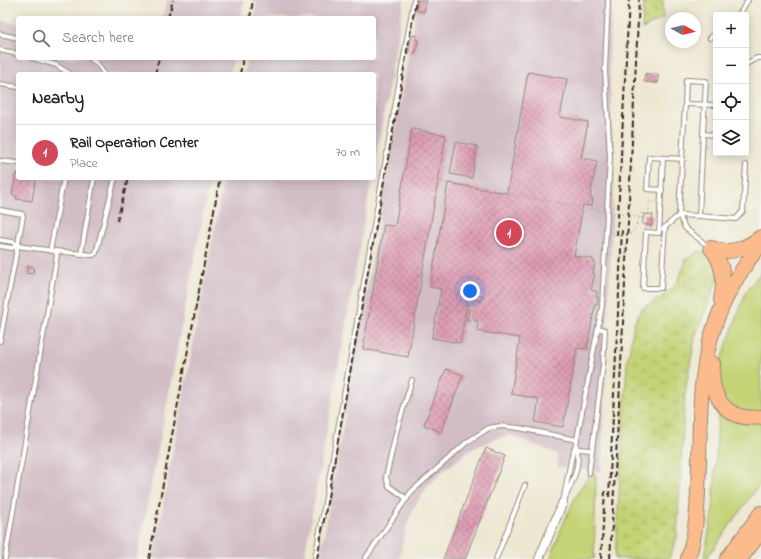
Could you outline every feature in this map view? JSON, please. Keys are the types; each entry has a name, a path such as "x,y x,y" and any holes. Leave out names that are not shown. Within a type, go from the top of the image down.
{"highway":[{"path":"710,248 721,252 734,252 748,246 761,237"},
{"path":"717,319 733,284 761,244"},
{"path":"688,559 696,520 702,382 707,352 717,319 722,294 723,275 720,262 710,248"},
{"path":"761,259 744,283 728,316 717,350 712,377 715,392 727,409 741,416 761,417"},
{"path":"727,559 761,513"},
{"path":"751,547 761,532"},
{"path":"740,559 761,535"}],"street":[{"path":"539,559 562,502"}],"lane":[{"path":"315,559 414,0"},
{"path":"562,502 572,455 577,442 603,294 610,179 605,70 608,0"},
{"path":"741,12 748,0"},
{"path":"0,34 16,38"},
{"path":"0,50 16,54"},
{"path":"749,62 757,58 761,58"},
{"path":"39,60 56,65 67,72"},
{"path":"92,60 97,63 103,72"},
{"path":"699,216 706,81 686,80 679,215 685,228 710,248"},
{"path":"0,84 16,87"},
{"path":"685,104 713,105"},
{"path":"703,134 713,135"},
{"path":"662,190 647,189 649,157 683,159"},
{"path":"659,233 663,158"},
{"path":"0,162 16,163"},
{"path":"665,227 661,288 643,288 646,232 659,233 665,227 679,215 736,219 743,212 746,165"},
{"path":"50,251 64,180"},
{"path":"81,254 94,180"},
{"path":"0,246 12,248 17,246 55,252 93,255 96,253 114,180"},
{"path":"0,210 22,214 23,216 0,341"},
{"path":"0,240 13,242 17,246"},
{"path":"5,559 56,255 55,252"},
{"path":"589,473 605,330 598,328"},
{"path":"406,499 389,486 386,477 393,443 412,380"},
{"path":"365,559 411,492 467,442 489,428 501,426 520,428 577,442"},
{"path":"562,502 577,470 579,454 577,442"},
{"path":"578,449 592,450"},
{"path":"496,559 525,485"}],"path":[{"path":"425,179 643,218"},
{"path":"614,234 632,234 642,213 649,214 649,202 661,202"}],"shaded area":[{"path":"167,0 244,0 241,16 163,16"},
{"path":"257,0 404,0 376,157 376,72 244,72 247,60 376,60 376,16 254,16"},
{"path":"418,0 612,0 609,61 614,177 601,472 558,467 557,454 511,435 494,439 471,450 444,470 427,487 413,509 406,529 399,559 320,559"},
{"path":"0,20 16,24 16,60 233,60 230,72 16,72 16,180 210,180 137,559 0,559"},
{"path":"224,180 372,180 304,559 153,559"}],"green space":[{"path":"644,0 663,0 663,18 642,29"},
{"path":"701,251 714,260 719,276 695,337 685,393 677,537 669,559 615,559 627,364 634,323 642,308 665,295 677,283 687,258"},
{"path":"761,272 761,482 706,559 704,559 713,510 721,360 746,292"},
{"path":"592,474 595,474 596,477 594,559 550,559 573,502 579,490"}],"building":[{"path":"418,0 426,0 424,12 416,10"},
{"path":"412,35 417,36 418,40 414,55 409,54"},
{"path":"528,72 567,79 560,117 588,122 581,158 597,161 590,198 593,198 592,206 583,205 574,256 593,259 593,262 595,262 593,274 595,274 591,290 597,292 597,305 595,304 587,349 577,348 563,427 535,422 539,399 511,394 520,338 477,331 478,321 467,320 471,299 481,301 482,296 469,294 460,343 432,338 441,289 430,287 448,183 507,193"},
{"path":"645,74 658,74 658,83 644,82"},
{"path":"412,129 446,135 408,357 363,349 384,225 395,226"},
{"path":"456,142 477,146 472,178 450,174"},
{"path":"16,173 16,180 36,180 32,201 16,199 17,196 12,195"},
{"path":"644,214 653,215 651,226 642,224"},
{"path":"28,266 34,267 33,274 26,273"},
{"path":"446,369 463,375 441,432 424,425"},
{"path":"486,448 505,456 465,559 443,559"}],"railway":[{"path":"169,16 173,0"},
{"path":"250,16 253,0"},
{"path":"317,559 416,0"},
{"path":"617,236 629,0"},
{"path":"610,559 639,0"},
{"path":"156,72 158,60"},
{"path":"240,72 243,60"},
{"path":"117,221 127,180"},
{"path":"149,559 220,180"},
{"path":"609,497 622,230"},
{"path":"601,559 605,491"}],"place":[{"name":"Rail Operation Center","path":"509,233"}]}
